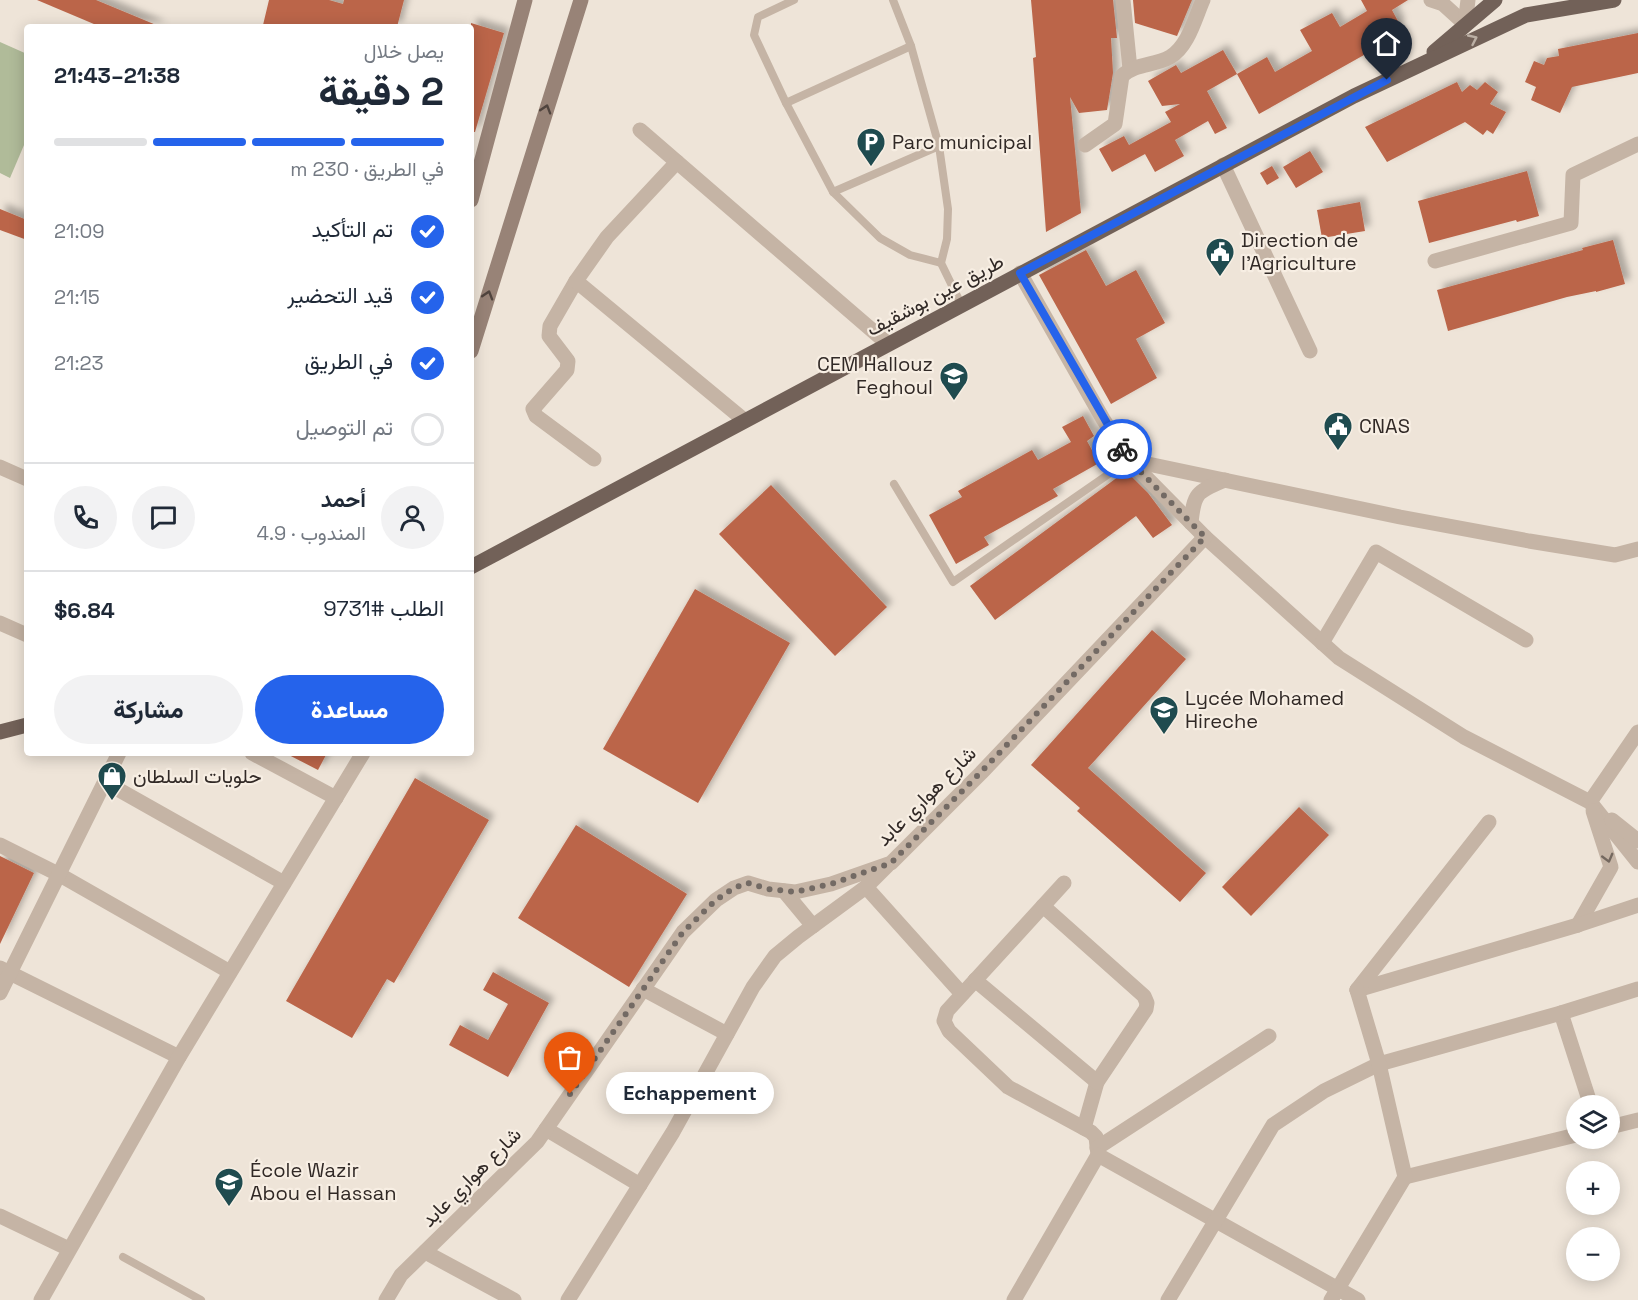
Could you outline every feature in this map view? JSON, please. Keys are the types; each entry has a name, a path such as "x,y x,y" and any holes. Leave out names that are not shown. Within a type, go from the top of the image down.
{"main road":[{"path":"1420,63 1495,0"},
{"path":"1420,63 1526,15 1614,0"},
{"name":"طريق عين بوشقيف","path":"474,565 1222,165 1420,63"},
{"path":"0,732 24,726"}],"street":[{"path":"474,189 525,0"},
{"path":"474,341 581,0"},
{"path":"1123,0 1130,69"},
{"path":"1085,145 1115,124 1122,76 1130,69 1170,57 1183,45 1203,0"},
{"path":"1431,0 1443,4 1465,24"},
{"path":"1465,24 1468,0"},
{"path":"640,130 888,344"},
{"path":"1435,261 1571,223 1573,175 1638,144"},
{"path":"594,459 536,416 533,409 567,370 568,361 549,336 550,326 576,280 607,237 677,162"},
{"path":"1222,165 1310,351"},
{"path":"1020,273 1103,419 1129,460 1205,537 1339,658 1464,737 1590,802 1638,841"},
{"path":"576,280 744,420"},
{"path":"1129,460 1400,518 1528,541 1615,555 1638,549"},
{"path":"2,472 24,478"},
{"path":"1191,523 1193,501 1202,490 1225,480"},
{"name":"شارع هواري عابد","path":"386,1300 401,1275 537,1142 683,932 716,900 734,888 748,883 768,889 795,892 831,884 891,863 1205,537"},
{"path":"1322,643 1376,552 1526,640"},
{"path":"0,623 24,634"},
{"path":"1590,802 1638,732"},
{"path":"0,993 5,971 60,875 118,756"},
{"path":"258,756 336,798"},
{"path":"41,1300 179,1057 361,756"},
{"path":"105,782 284,883"},
{"path":"1590,802 1638,862"},
{"path":"1578,926 1611,867 1590,802"},
{"path":"1357,990 1489,822"},
{"path":"0,845 60,875 230,972"},
{"path":"568,1300 673,1132 753,987 776,956 866,887 891,863"},
{"path":"1064,882 946,1011 944,1021 949,1031 1008,1087 1084,1128 1096,1137 1098,1151"},
{"path":"866,887 962,994"},
{"path":"783,891 813,926"},
{"path":"1357,990 1578,926 1638,905"},
{"path":"1042,906 1144,996 1147,1002 1146,1009 1097,1082 1084,1128"},
{"path":"5,971 179,1057"},
{"path":"975,980 1097,1082"},
{"path":"643,989 727,1034"},
{"path":"1168,1300 1273,1125 1324,1091 1380,1064 1638,989"},
{"path":"1335,1294 1405,1177 1380,1064 1357,990"},
{"path":"1561,1013 1587,1095"},
{"path":"1014,1300 1098,1151 1269,1036"},
{"path":"1620,1124 1638,1120"},
{"path":"546,1129 640,1185"},
{"path":"1405,1177 1566,1137"},
{"path":"1098,1151 1335,1294 1358,1300"},
{"path":"0,1216 69,1249"},
{"path":"425,1252 514,1300"}],"lane":[{"path":"794,0 758,17 754,35 786,103 833,192 880,238 910,255 941,262"},
{"path":"893,0 910,46 939,146 948,209 946,238 941,262 961,304"},
{"path":"786,103 910,46"},
{"path":"833,192 939,146"},
{"path":"894,484 953,582 1129,460"},
{"path":"123,1257 201,1300"}],"green space":[{"path":"0,42 24,53 24,145 10,178 0,173"}],"building":[{"path":"37,0 96,0 154,24 94,24"},
{"path":"269,0 329,0 343,4 344,0 404,0 398,24 263,24"},
{"path":"1031,0 1113,0 1117,38 1111,38 1113,73 1107,110 1079,113 1070,97 1081,213 1046,232 1033,58 1036,57"},
{"path":"1133,0 1192,0 1177,36 1135,23"},
{"path":"1361,0 1408,0 1392,10 1400,25 1392,30 1396,37 1259,114 1237,74 1267,57 1275,72 1312,51 1300,30 1332,13 1340,27 1367,11"},
{"path":"471,23 504,33 475,132 474,24"},
{"path":"1638,33 1638,73 1572,87 1560,113 1531,100 1536,87 1525,82 1534,61 1544,65 1547,58 1559,56 1558,49"},
{"path":"1223,50 1237,74 1207,91 1227,128 1215,134 1208,121 1175,140 1184,156 1155,172 1145,154 1112,172 1099,149 1124,136 1129,145 1171,122 1165,112 1180,104 1162,106 1148,81 1176,65 1181,73"},
{"path":"1457,82 1462,92 1470,85 1477,90 1485,82 1498,92 1490,104 1506,112 1493,134 1487,130 1483,135 1465,122 1387,162 1365,127"},
{"path":"1310,151 1323,172 1296,188 1283,167"},
{"path":"1272,166 1279,178 1267,185 1260,173"},
{"path":"1527,171 1539,216 1429,243 1418,201"},
{"path":"1360,202 1365,231 1322,238 1317,210"},
{"path":"0,209 24,219 24,239 0,230"},
{"path":"1613,240 1625,284 1567,297 1448,331 1437,290"},
{"path":"1086,250 1106,286 1136,270 1165,323 1136,339 1157,378 1111,404 1039,275"},
{"path":"1083,416 1094,436 1087,441 1099,463 1053,489 1058,496 984,537 989,545 956,564 929,515 962,497 958,491 1032,450 1038,460 1071,442 1062,427"},
{"path":"1126,471 1148,493 1172,525 1153,538 1136,516 995,620 970,586"},
{"path":"771,485 887,607 835,656 719,534"},
{"path":"695,589 790,643 698,803 603,749"},
{"path":"1152,630 1186,659 1088,768 1206,873 1180,902 1077,811 1080,808 1031,765"},
{"path":"291,756 325,756 318,770"},
{"path":"415,778 489,820 394,983 387,979 352,1038 286,1001"},
{"path":"1299,807 1329,835 1251,916 1222,887"},
{"path":"576,825 687,894 629,987 518,918"},
{"path":"0,856 34,873 0,944"},
{"path":"493,972 549,1003 508,1077 449,1045 460,1025 488,1040 508,1004 483,990"}],"way so far":[{"path":"570,1094 683,932 716,900 734,888 748,883 768,889 795,892 831,884 891,863 1205,537 1129,460 1122,449"}],"place":[{"name":"Parc municipal","path":"871,168"},
{"name":"Direction de l'Agriculture","path":"1220,278"},
{"name":"CEM Hallouz Feghoul","path":"954,402"},
{"name":"CNAS","path":"1338,452"},
{"name":"Lycée Mohamed Hireche","path":"1164,736"},
{"name":"حلويات السلطان","path":"112,802"},
{"name":"Echappement","path":"570,1094"},
{"name":"École Wazir Abou el Hassan","path":"229,1208"}],"route":[{"path":"1122,449 1020,273 1387,80"}]}
